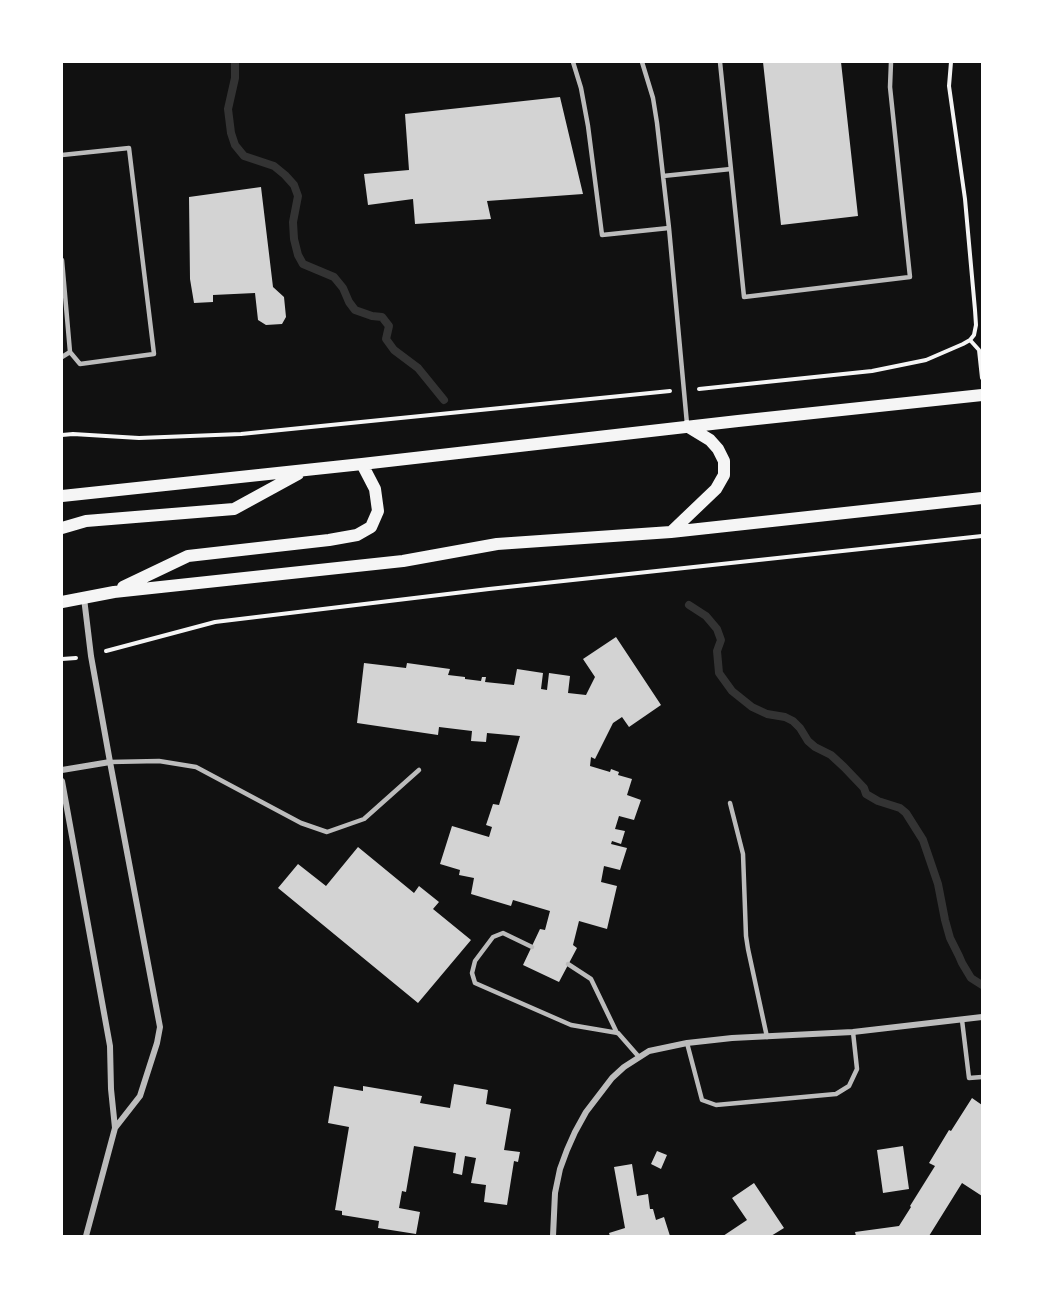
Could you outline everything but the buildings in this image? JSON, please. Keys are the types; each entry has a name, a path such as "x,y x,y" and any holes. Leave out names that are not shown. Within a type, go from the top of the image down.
{"main road":[{"path":"62,496 982,395"},
{"path":"670,532 716,489 724,475 724,461 718,449 710,440 687,426"},
{"path":"114,592 188,555 357,535 371,527 378,511 375,489 362,464"},
{"path":"62,528 86,521 234,508 304,470"},
{"path":"62,602 114,592 403,561 497,544 670,532 982,498"}],"street":[{"path":"84,598 91,656 160,1027 140,1096 115,1128"},
{"path":"62,770 110,762"},
{"path":"62,782 110,1046 115,1128 86,1236"},
{"path":"553,1236 555,1193 560,1169 575,1132 586,1112 612,1078 624,1067 649,1051 687,1043 732,1038 853,1032 982,1017"}],"lane":[{"path":"573,62 581,88 588,126 602,235 669,228"},
{"path":"642,62 654,106 663,176 687,426"},
{"path":"720,62 744,297 910,277 890,87 891,62"},
{"path":"62,155 129,148 154,354 80,364 70,352 62,260"},
{"path":"663,176 731,168"},
{"path":"62,357 70,352"},
{"path":"110,762 159,761 196,767 301,823 327,832 364,819 419,770"},
{"path":"730,803 743,854 748,949 767,1037"},
{"path":"532,946 502,933 493,937 476,962 472,973 475,984 571,1025 618,1033"},
{"path":"568,964 591,979 618,1033 639,1057"},
{"path":"962,1020 969,1078 982,1077"},
{"path":"687,1043 702,1100 716,1105 836,1094 849,1086 857,1070 853,1032"}],"path":[{"path":"62,435 139,438 241,434 872,371 926,360 970,340 976,325 965,199 949,86 951,62"},
{"path":"970,340 981,350 982,386"},
{"path":"62,659 91,656 215,621 982,536"}],"waterway":[{"path":"235,62 235,78 228,109 235,145 244,156 274,166 294,185 298,196 293,222 294,239 303,264 334,277 355,310 382,317 389,326 386,339 394,350 418,368 444,400"},
{"path":"689,605 706,616 717,629 721,640 717,651 719,673 732,691 752,707 793,721 808,741 831,755 864,788 866,794 878,801 900,808 906,813 923,840 938,884 950,938 971,978 982,985"}]}
